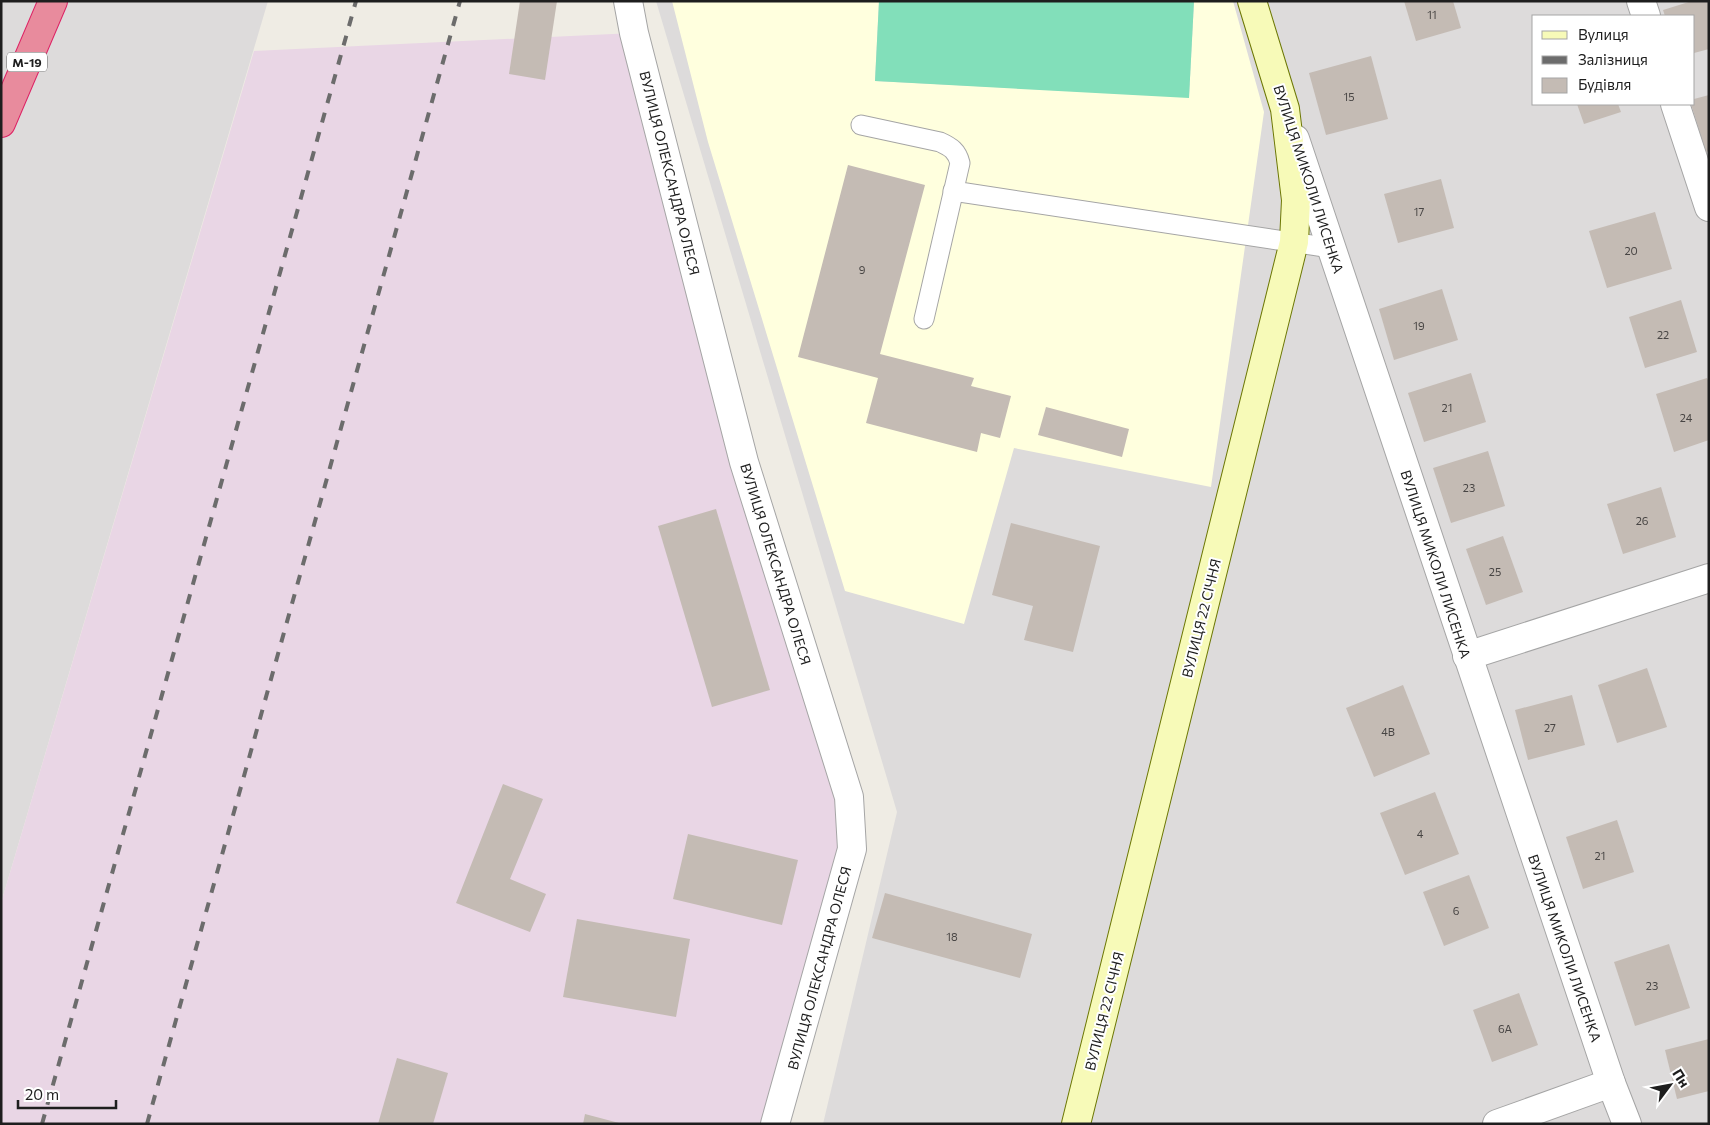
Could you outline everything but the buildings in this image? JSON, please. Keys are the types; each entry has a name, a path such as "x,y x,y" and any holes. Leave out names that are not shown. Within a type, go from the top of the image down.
{"highway":[{"name":"М-19","path":"1,123 52,1"}],"street":[{"name":"ВУЛИЦЯ ОЛЕКСАНДРА ОЛЕСЯ","path":"628,1 634,33 744,462 849,797 852,850 776,1124"},
{"name":"ВУЛИЦЯ МИКОЛИ ЛИСЕНКА","path":"1252,1 1331,248 1626,1124"},
{"path":"1641,1 1646,15"},
{"path":"1674,105 1709,207"},
{"name":"ВУЛИЦЯ 22 СІЧНЯ","path":"1076,1124 1294,242 1296,200 1285,109"},
{"path":"1467,656 1709,578"},
{"path":"1497,1124 1611,1083"}],"lane":[{"path":"861,125 940,142 950,146 958,153 960,163 924,319"},
{"path":"953,191 1331,248"}],"shaded area":[{"path":"1,1 268,1 1,903"},
{"path":"656,1 1709,1 1709,1124 823,1124 897,812"},
{"path":"672,1 879,1 875,81 1189,97 1194,1 1233,1 1264,112 1211,487 1014,448 964,624 845,591 708,142"},
{"path":"634,33 852,849 775,1124 1,1124 1,903 254,51"}],"green space":[{"path":"879,1 1194,1 1189,98 875,81"}],"railway":[{"path":"42,1124 356,1"},
{"path":"147,1124 460,1"}]}
